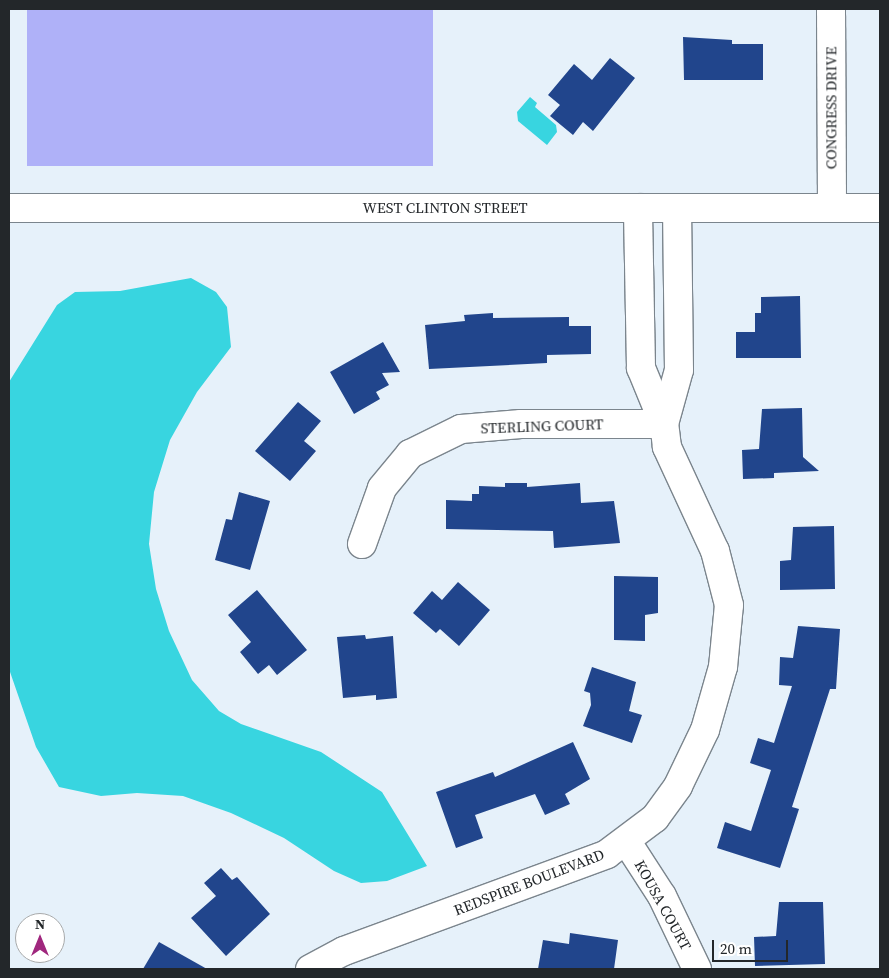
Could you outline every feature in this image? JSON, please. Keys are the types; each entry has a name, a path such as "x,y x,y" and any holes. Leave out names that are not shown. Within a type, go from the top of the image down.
{"street":[{"name":"CONGRESS DRIVE","path":"830,9 832,208"},
{"name":"WEST CLINTON STREET","path":"9,208 880,208"},
{"name":"REDSPIRE BOULEVARD","path":"310,969 344,951 607,854 627,842 655,818 678,786 705,730 723,667 728,637 729,605 715,551 667,447 664,424 641,368 638,208"},
{"name":"REDSPIRE BOULEVARD","path":"664,424 679,370 677,208"},
{"name":"STERLING COURT","path":"362,544 382,488 410,454 461,429 521,424 664,424"},
{"name":"KOUSA COURT","path":"627,842 662,896 698,969"}],"shaded area":[{"path":"27,9 433,9 433,166 27,166"},
{"path":"530,97 537,103 535,107 556,125 557,132 547,145 518,121 517,112"},
{"path":"191,278 216,292 227,307 231,347 197,392 170,440 154,492 149,544 156,589 169,631 192,680 219,711 241,724 321,752 382,792 427,866 387,881 361,883 334,871 284,838 231,813 183,796 137,793 101,796 59,787 36,747 9,669 9,382 57,305 75,292 120,291"}],"building":[{"path":"683,37 732,40 732,44 763,44 763,80 684,80"},
{"path":"610,58 635,78 593,131 583,122 573,135 550,116 560,105 548,95 574,64 592,80"},
{"path":"800,296 801,358 736,358 736,332 755,332 755,313 761,313 761,297"},
{"path":"493,313 493,318 569,317 569,326 591,326 591,354 547,355 547,363 429,369 425,325 465,321 464,315"},
{"path":"383,342 400,372 382,373 389,385 376,392 380,399 354,414 330,372"},
{"path":"298,402 321,421 304,441 316,451 290,481 255,451"},
{"path":"802,408 803,457 819,471 774,473 774,478 743,479 742,450 759,449 762,409"},
{"path":"505,483 527,483 527,487 580,483 581,503 614,501 620,543 554,548 553,531 446,529 446,500 472,501 472,494 479,494 479,486 505,487"},
{"path":"239,492 270,501 250,570 215,560 226,519 232,520"},
{"path":"834,526 835,589 780,590 780,561 791,560 793,527"},
{"path":"614,576 658,577 658,613 645,615 645,641 614,640"},
{"path":"458,582 490,610 459,646 440,629 436,633 413,613 432,591 442,600"},
{"path":"257,590 307,650 277,675 269,665 258,674 240,652 251,642 228,615"},
{"path":"798,626 840,629 836,689 830,689 792,807 799,809 780,868 717,848 725,822 751,831 771,770 750,763 758,738 774,743 792,686 779,685 780,657 793,658"},
{"path":"365,635 366,639 393,636 397,698 376,700 376,695 343,698 337,637"},
{"path":"592,667 636,682 629,711 642,715 632,743 583,726 591,705 590,693 584,691"},
{"path":"573,742 590,779 565,794 570,804 545,815 535,794 475,815 483,838 456,848 436,792 493,772 495,777"},
{"path":"221,868 232,880 237,877 270,914 226,956 191,918 216,896 204,883"},
{"path":"779,902 823,902 825,964 755,966 754,937 776,936"},
{"path":"570,933 618,940 614,969 538,969 543,940 569,944"},
{"path":"159,942 207,969 143,969"}]}
